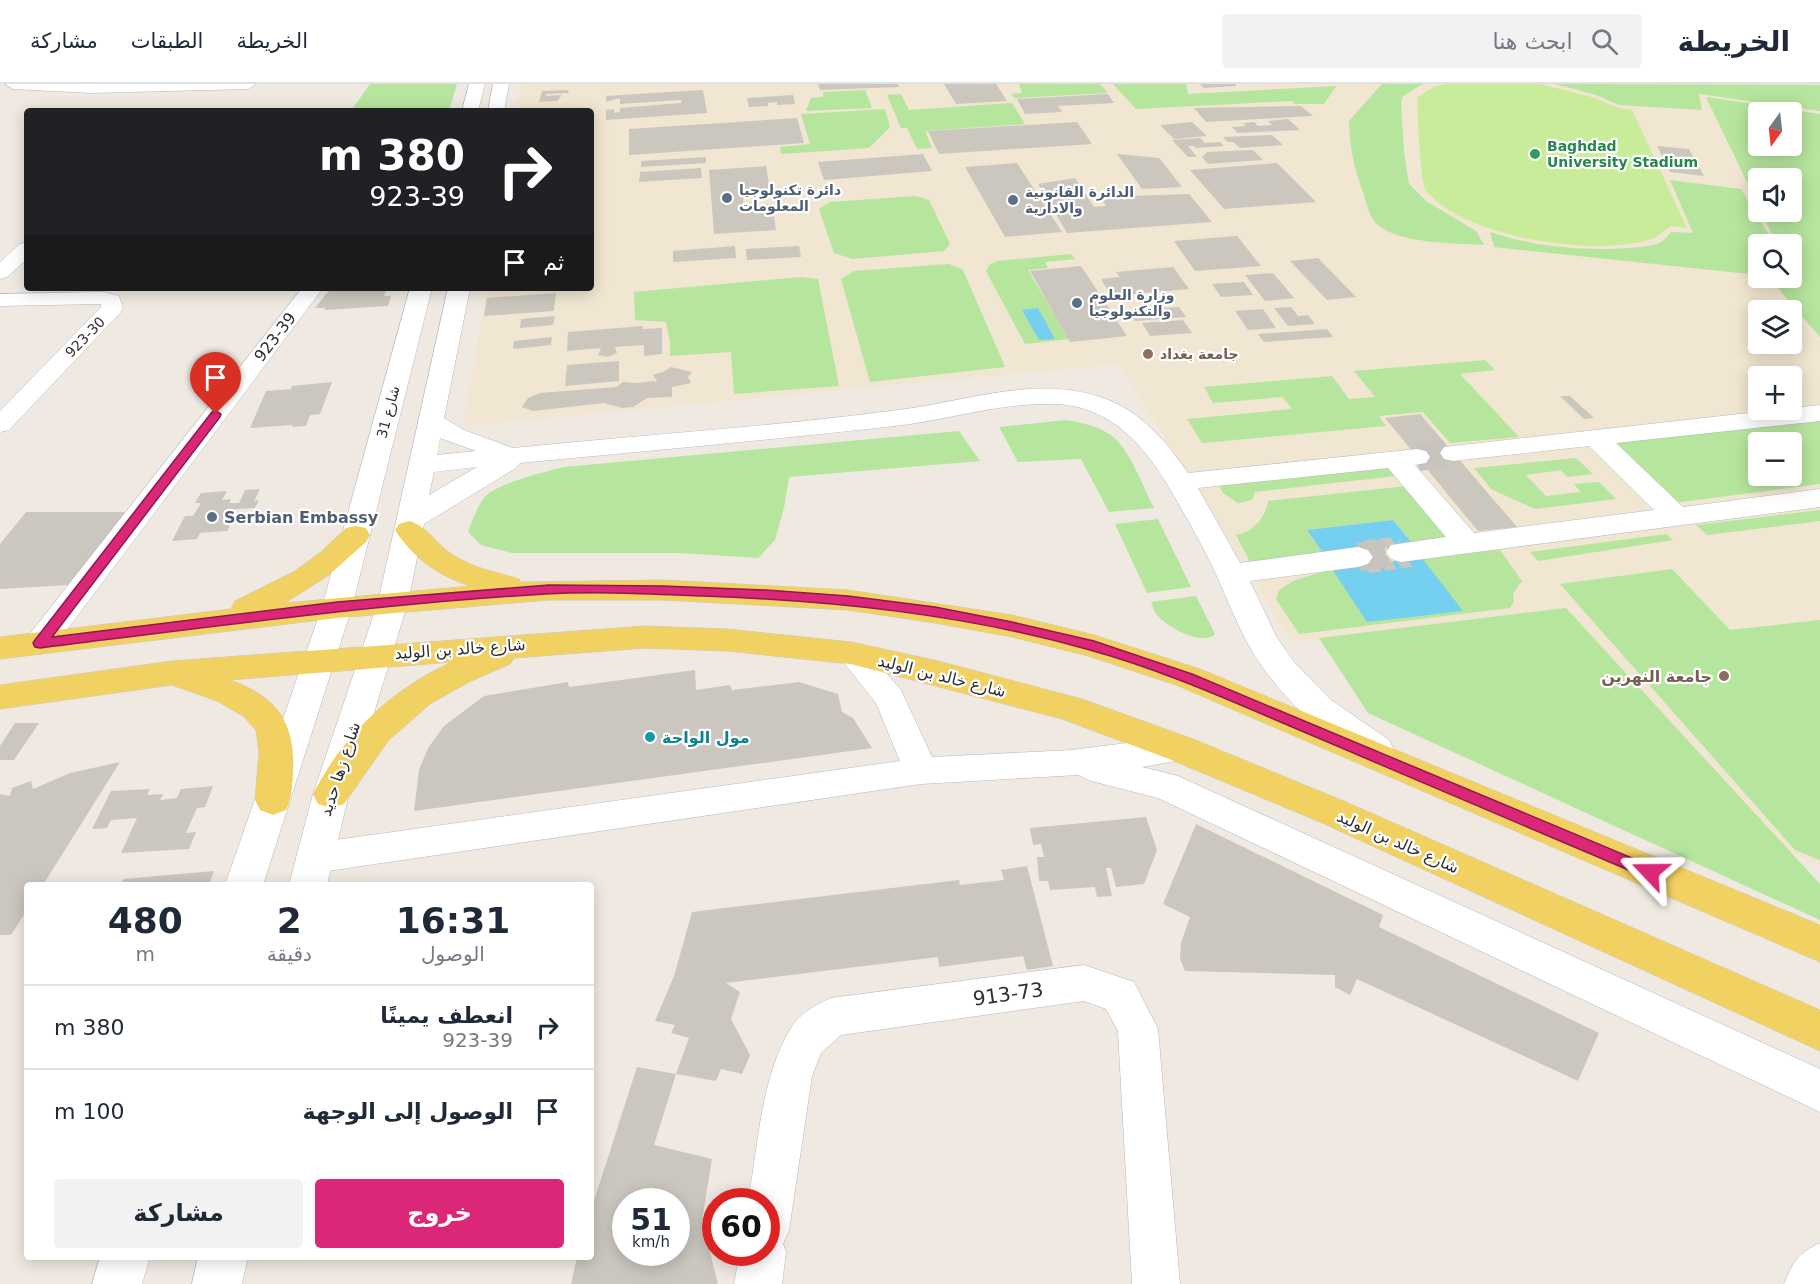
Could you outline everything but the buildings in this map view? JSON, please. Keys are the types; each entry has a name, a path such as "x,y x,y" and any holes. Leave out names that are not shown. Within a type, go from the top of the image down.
{"main road":[{"path":"410,525 424,549 447,565 476,578 510,586 549,590"},
{"path":"193,624 234,613 272,597 307,578 326,564 356,535"},
{"path":"0,648 337,607 549,590 663,590 848,600 935,612 1012,626 1094,646 1188,677 1820,944"},
{"name":"شارع خالد بن الوليد","path":"373,669 534,644 645,637 727,640 851,653 938,673 1070,708 1181,749 1333,812 1820,1031"},
{"path":"330,794 364,747 394,714 434,685 468,667 534,644"},
{"path":"4,702 172,674 315,673"},
{"path":"172,674 235,694 261,711 272,726 276,743 273,800"}],"street":[{"path":"13,84 94,86 248,84"},
{"path":"471,108 477,84"},
{"path":"497,108 501,84"},
{"path":"182,105 203,85"},
{"path":"0,273 24,251"},
{"name":"923-39","path":"40,643 311,291"},
{"name":"شارع 31","path":"315,673 337,607 420,291"},
{"path":"410,525 458,291"},
{"name":"923-30","path":"0,300 104,298 111,301 112,308 0,424"},
{"path":"422,465 900,417 1004,399 1054,396 1083,400 1106,408 1123,419 1155,448 1179,482 1231,574 1255,629 1272,657 1296,685 1342,729 1386,756 1443,784"},
{"path":"1453,453 1820,413"},
{"path":"431,421 442,429 470,442 524,454"},
{"path":"1595,437 1677,516"},
{"path":"410,525 467,484 524,454"},
{"path":"1179,482 1406,458 1467,543"},
{"path":"1401,552 1820,498"},
{"name":"شارع زها حديد","path":"311,872 330,794 373,669 393,602 410,525"},
{"path":"1231,574 1358,557"},
{"path":"851,653 890,698 921,771"},
{"path":"315,673 317,678 341,666 363,669 368,675 373,669"},
{"path":"245,882 315,673"},
{"path":"311,872 921,771 1072,763 1181,749"},
{"path":"1072,763 1166,786 1820,1090"},
{"name":"913-73","path":"773,1188 791,1076 806,1040 831,1017 1084,983 1120,995 1138,1029 1156,1284"},
{"path":"117,1284 124,1260"},
{"path":"216,1284 222,1260"},
{"path":"758,1284 761,1266"},
{"path":"1808,1284 1820,1267"}],"shaded area":[{"name":"جامعة بغداد","path":"521,84 1820,84 1820,866 1790,854 1566,608 1291,642 1119,364 463,426 486,291 594,291 594,108 517,108"}],"green space":[{"path":"370,84 457,84 450,108 353,108"},
{"path":"1019,84 1100,84 1108,93 1014,98 1011,94 1022,93"},
{"path":"1113,84 1186,84 1188,94 1336,86 1324,104 1295,104 1292,101 1136,109"},
{"path":"1382,84 1423,84 1403,96 1401,101 1404,152 1409,184 1426,201 1476,231 1484,245 1412,239 1385,230 1373,220 1354,163 1349,121"},
{"name":"Baghdad University Stadium","path":"1445,84 1540,84 1632,110 1687,228 1671,226 1654,238 1628,244 1598,246 1565,244 1498,231 1468,220 1443,206 1426,190 1424,184 1417,98 1433,87"},
{"path":"1555,84 1820,85 1820,111 1802,108 1802,102 1756,102 1699,94 1702,110 1619,105 1596,95"},
{"path":"865,90 872,108 806,111 811,98 823,97 823,92"},
{"path":"901,94 909,110 1012,103 1025,124 925,131 932,148 917,149 907,128 901,128 887,95"},
{"path":"1706,97 1748,103 1748,156 1802,156 1802,111 1820,114 1820,337 1802,316 1802,300 1788,300 1778,288 1802,288 1802,234 1772,234 1766,222 1802,222 1802,168 1748,168 1748,184"},
{"path":"885,109 890,127 869,148 781,154 780,147 810,144 801,114"},
{"path":"1670,180 1741,189 1748,201 1748,222 1761,222 1768,234 1748,234 1748,274 1494,247 1490,232 1559,247 1594,249 1650,246 1658,244 1671,232 1693,233"},
{"path":"916,196 929,200 950,244 944,251 852,259 834,253 819,209 830,202"},
{"path":"1071,254 1075,259 1045,262 1048,268 1028,270 1069,339 1025,344 986,271 989,265 997,261"},
{"path":"949,264 963,270 1005,367 870,382 841,279 854,271"},
{"path":"801,277 818,279 839,386 734,394 731,352 670,356 666,322 635,320 634,292"},
{"path":"1485,360 1495,370 1460,374 1519,437 1450,443 1423,412 1379,416 1386,426 1202,443 1187,419 1292,409 1283,397 1213,403 1204,387 1332,376 1349,399 1375,397 1354,371"},
{"path":"1820,419 1820,484 1673,503 1613,442"},
{"path":"1067,420 1101,429 1118,441 1130,459 1154,508 1109,512 1081,459 1018,462 999,427"},
{"path":"959,431 980,461 789,477 784,508 775,540 758,558 680,553 512,553 481,545 468,532 479,506 490,493 521,479 564,467"},
{"path":"1576,458 1593,474 1567,477 1561,470 1526,475 1546,496 1581,492 1574,484 1599,482 1616,499 1535,509 1491,489 1474,468"},
{"path":"1389,467 1396,476 1255,492 1252,500 1238,503 1223,493 1218,483"},
{"path":"1407,486 1445,537 1411,542 1393,520 1307,530 1323,553 1250,562 1236,535 1248,531 1257,524 1268,501"},
{"path":"1820,510 1820,521 1707,535 1696,525"},
{"path":"1158,519 1191,587 1147,593 1115,524"},
{"path":"1666,534 1673,540 1538,561 1530,552"},
{"path":"1500,550 1522,581 1513,593 1514,601 1510,608 1299,634 1276,599 1279,590 1295,580 1332,569 1462,611 1422,558"},
{"name":"جامعة النهرين","path":"1672,569 1730,630 1820,620 1820,860 1795,850 1560,584"},
{"path":"1196,596 1215,634 1209,637 1194,637 1177,630 1157,615 1151,602"},
{"path":"1566,608 1820,884 1820,920 1368,713 1319,638"}],"water":[{"path":"1038,308 1055,339 1039,340 1022,310"},
{"path":"1393,520 1411,542 1323,553 1307,530"},
{"path":"1422,558 1463,611 1367,622 1332,569"}],"tunnel":[{"path":"1417,457 1453,453"},
{"path":"1358,557 1401,552"}],"place":[{"name":"Baghdad University Stadium","path":"1535,154"},
{"name":"دائرة تكنولوجيا المعلومات","path":"727,198"},
{"name":"الدائرة القانونية والادارية","path":"1013,200"},
{"name":"وزارة العلوم والتكنولوجيا","path":"1077,303"},
{"name":"جامعة بغداد","path":"1148,354"},
{"name":"Serbian Embassy","path":"212,517"},
{"name":"جامعة النهرين","path":"1724,676"},
{"name":"مول الواحة","path":"650,737"}],"route":[{"path":"216,414 40,643 337,607 549,590 663,590 766,594 848,600 935,612 1012,626 1094,646 1188,677 1650,872"}]}
